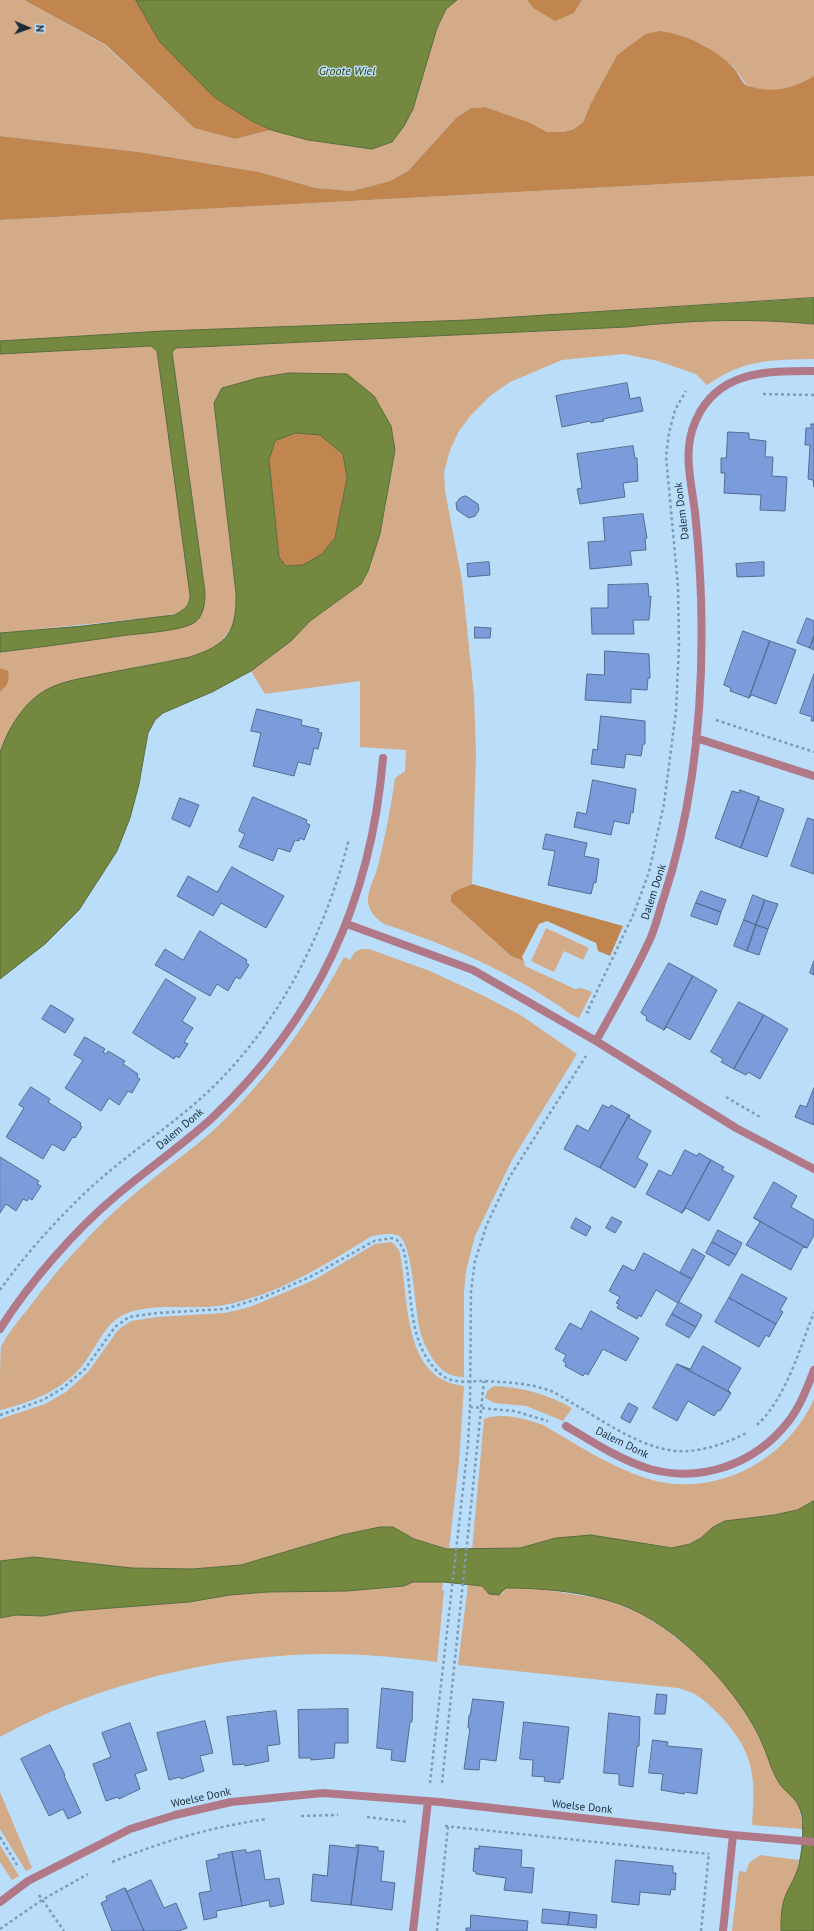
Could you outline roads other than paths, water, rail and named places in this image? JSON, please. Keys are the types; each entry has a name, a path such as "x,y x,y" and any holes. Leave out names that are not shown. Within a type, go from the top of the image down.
{"street":[{"name":"Dalem Donk","path":"596,1041 620,998 651,936 673,870 685,814 696,738 702,638 701,595 695,518 688,469 690,434 704,404 716,392 730,383 742,377 759,373 777,371 814,371"},
{"path":"696,738 814,776"},
{"name":"Dalem Donk","path":"0,1329 30,1289 84,1226 115,1196 210,1119 237,1093 282,1038 319,982 347,924 359,891 371,846 378,814 384,758"},
{"path":"347,924 472,970 596,1041 736,1128 814,1169"},
{"name":"Dalem Donk","path":"566,1426 605,1449 650,1468 670,1473 690,1474 710,1472 733,1465 755,1454 774,1439 789,1421 802,1400 814,1370"},
{"name":"Woelse Donk","path":"0,1902 28,1881 80,1853 130,1829 175,1815 231,1802 323,1793 428,1800 733,1835 814,1842"},
{"path":"413,1931 428,1800"},
{"path":"723,1931 733,1835"}],"water":[{"name":"Groote Wiel","path":"136,0 457,0 446,9 437,28 413,109 404,126 392,142 372,149 308,140 271,130 250,120 214,97 160,42"},
{"path":"814,298 814,324 744,320 697,321 627,327 176,348 172,352 205,592 203,610 199,618 192,624 170,630 0,652 0,633 83,626 174,615 188,605 190,595 157,351 151,346 0,354 0,341 163,331 468,320"},
{"path":"289,373 347,374 374,396 391,426 395,450 380,534 368,571 361,584 310,621 291,641 251,671 212,692 163,713 155,720 148,733 139,784 130,818 117,851 79,910 45,944 0,979 0,753 3,744 17,717 38,695 51,687 75,680 190,657 213,647 221,642 227,635 232,627 234,618 236,593 214,403 222,388 258,378","holes":["296,433 320,435 343,454 347,478 335,538 322,554 303,565 286,566 279,557 269,460 275,441"]},
{"path":"814,1501 814,1931 781,1931 782,1907 795,1876 801,1855 803,1839 802,1817 797,1803 781,1786 777,1779 759,1736 747,1715 732,1694 715,1673 695,1653 653,1620 630,1608 595,1597 557,1591 506,1588 499,1595 489,1594 482,1586 443,1582 413,1582 404,1586 347,1591 268,1592 230,1595 189,1602 73,1611 43,1616 16,1615 0,1618 0,1561 34,1557 132,1568 192,1569 241,1565 342,1535 380,1527 393,1527 414,1539 447,1549 520,1548 556,1538 591,1535 672,1548 690,1544 701,1538 713,1527 725,1521 774,1515 797,1510"}]}
